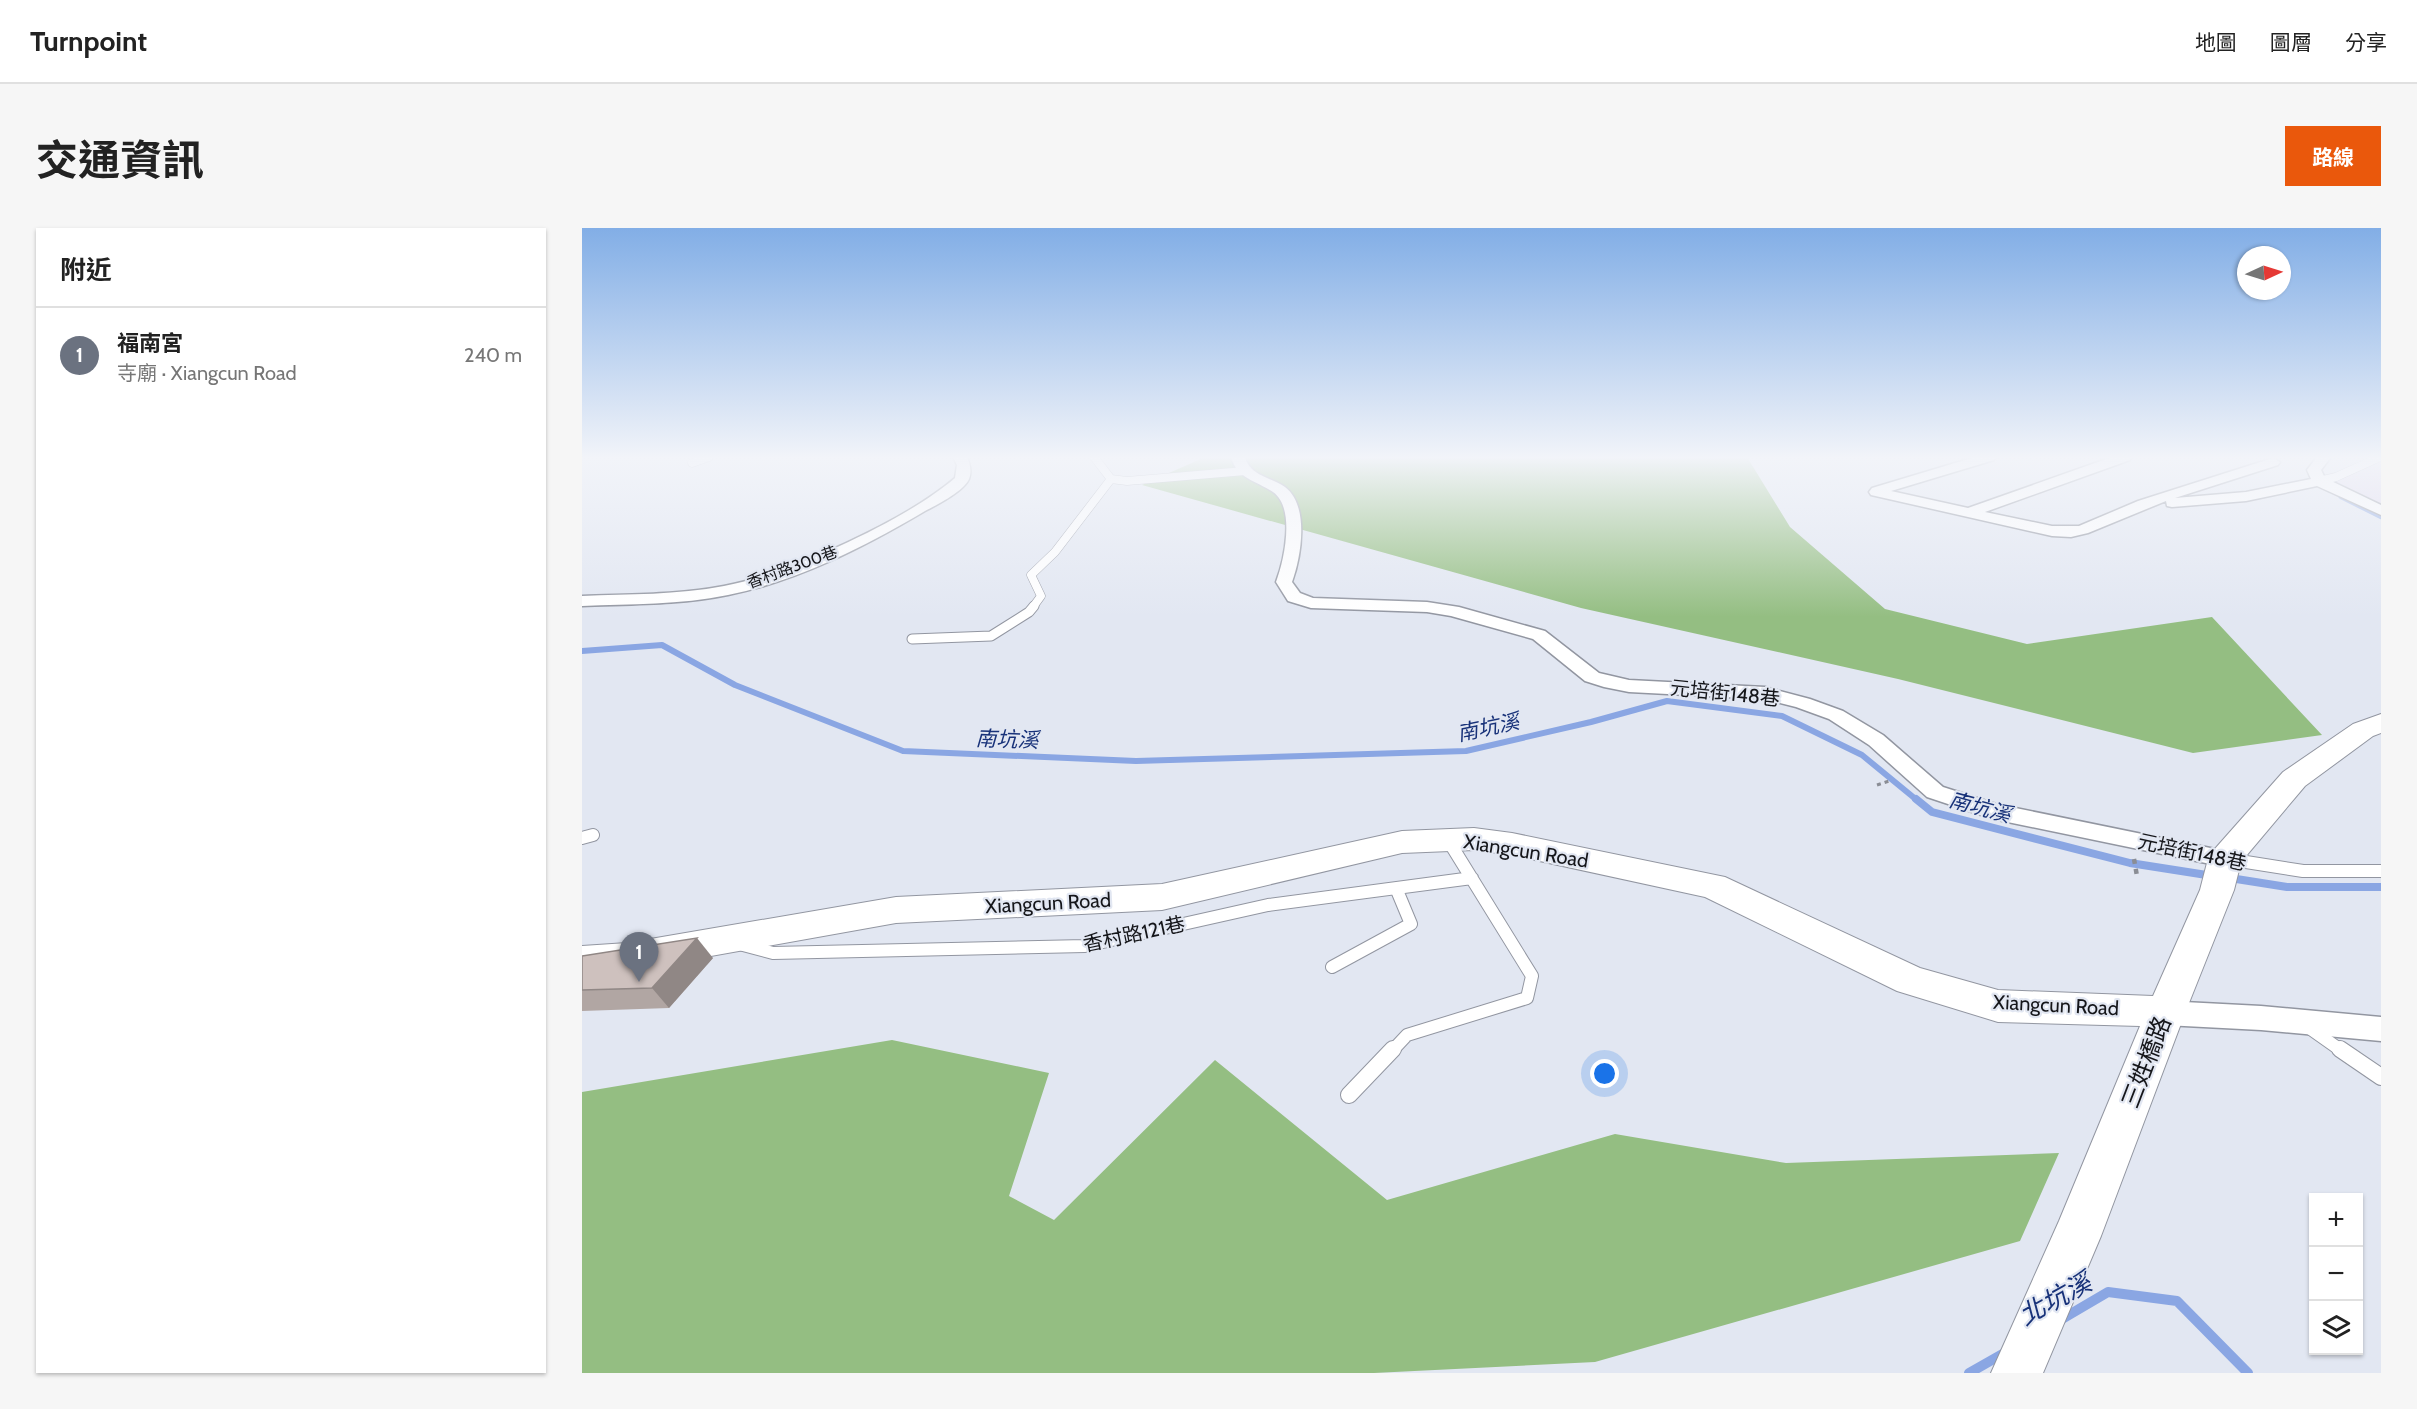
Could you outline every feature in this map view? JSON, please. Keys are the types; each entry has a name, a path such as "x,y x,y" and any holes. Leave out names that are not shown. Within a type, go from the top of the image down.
{"street":[{"name":"香村路300巷","path":"582,601 691,596 728,590 804,566 868,538 916,510"},
{"name":"元培街148巷","path":"1291,510 1293,555 1284,582 1294,597 1311,603 1427,607 1453,611 1539,635 1592,677 1604,681 1629,686 1765,693 1803,703 1836,715 1876,740 1935,792 1993,811 2221,874"},
{"path":"1957,510 2052,531 2071,532 2083,530 2128,510"},
{"path":"1968,513 1975,510"},
{"name":"三姓橋路","path":"2017,1373 2077,1236 2221,874 2294,779 2363,730 2381,723"},
{"name":"Xiangcun Road","path":"582,962 627,957 896,910 1162,897 1402,842 1474,839 1512,844 1713,886 1910,980 1998,1006 2131,1009 2381,1029"}],"lane":[{"path":"912,639 991,636 1029,612 1041,596 1031,575 1055,552 1087,510"},
{"path":"1349,1095 1407,1035 1527,998 1532,976 1447,839"},
{"name":"元培街148巷","path":"2221,874 2268,868 2342,874 2381,871"},
{"name":"香村路121巷","path":"722,940 773,952 1084,946 1268,905 1472,878"},
{"path":"1332,967 1411,924 1396,888"},
{"path":"2301,1022 2381,1077"}],"path":[{"path":"2133,851 2137,876"}],"green space":[{"path":"1233,510 1780,510 1790,527 1885,609 2027,644 2212,617 2322,735 2193,753 1898,679 1581,608"},
{"path":"892,1040 1049,1073 1009,1196 1054,1220 1215,1060 1387,1200 1615,1134 1786,1163 2059,1153 2020,1241 1595,1362 1374,1373 582,1373 582,1092"}],"building":[{"path":"697,938 652,988 582,990 582,956"}],"waterway":[{"path":"2368,510 2381,517"},
{"name":"南坑溪","path":"582,651 662,645 735,685 903,751 1136,761 1466,751 1591,722 1667,701 1782,716 1862,755 1918,801"},
{"name":"南坑溪","path":"1916,799 1932,812 2130,863 2213,876"},
{"name":"南坑溪","path":"2230,878 2287,887 2381,887"},
{"name":"北坑溪","path":"2062,1319 2108,1292 2177,1301 2248,1373"},
{"name":"北坑溪","path":"1969,1373 2006,1352"}],"place":[{"name":"福南宮","path":"639,982"}]}
